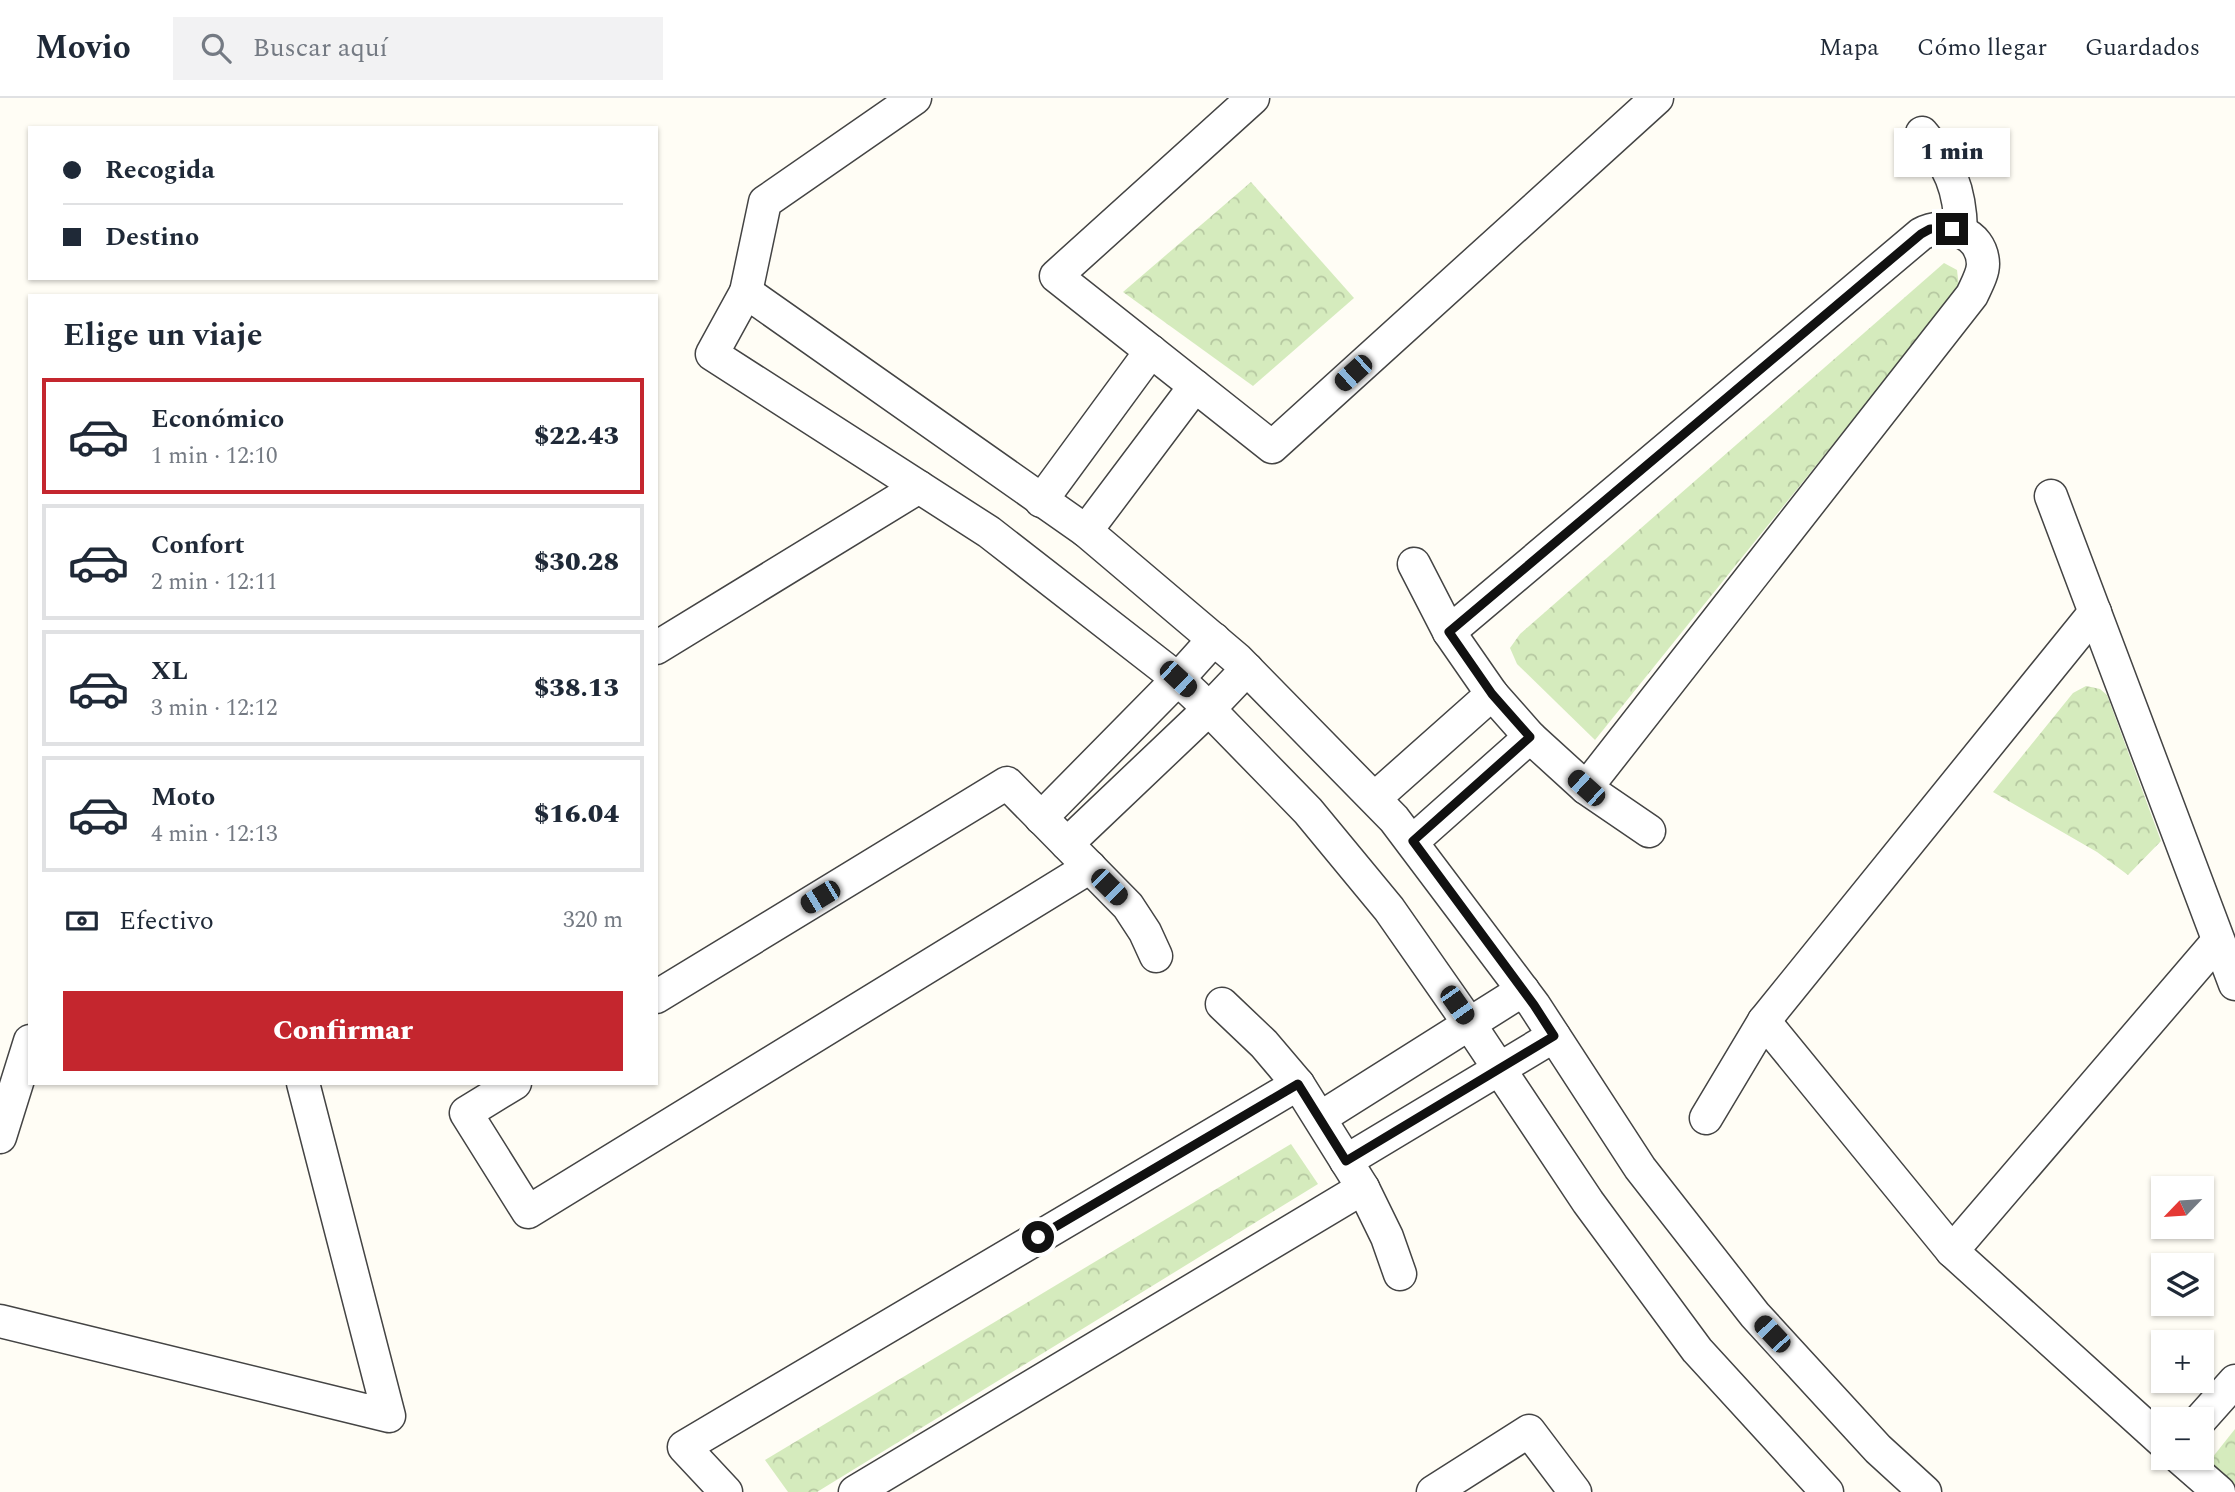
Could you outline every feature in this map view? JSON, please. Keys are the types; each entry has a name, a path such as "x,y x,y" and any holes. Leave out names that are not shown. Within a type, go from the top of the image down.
{"street":[{"path":"915,98 765,202 746,292 712,354 989,532 1178,679 1209,709 1308,811 1389,909 1470,1024 1588,1202 1697,1350 1827,1492"},
{"path":"1253,98 1056,276 1272,447 1657,98"},
{"path":"1922,133 1940,154 1953,178 1960,204 1961,232"},
{"path":"1449,632 1921,234 1930,229 1942,228 1961,232 1978,247 1983,264 1972,295 1586,788"},
{"path":"746,292 1087,531 1247,669 1375,798 1413,841 1523,989 1640,1168 1755,1314 1878,1449 1925,1492"},
{"path":"1041,501 1151,351"},
{"path":"1087,531 1195,386"},
{"path":"658,648 919,487"},
{"path":"2051,496 2235,984"},
{"path":"1414,564 1449,632 1492,694 1530,737 1586,788 1648,831"},
{"path":"1706,1118 1764,1021 2095,612"},
{"path":"1041,818 1214,639"},
{"path":"1067,844 1209,709 1247,669"},
{"path":"1375,798 1492,694"},
{"path":"1413,841 1530,737"},
{"path":"658,996 1007,783 1128,906 1145,932 1156,956"},
{"path":"512,1085 466,1113 528,1212 1090,867"},
{"path":"1952,1251 2218,941"},
{"path":"1320,1118 1523,989"},
{"path":"1222,1004 1264,1044 1298,1084 1363,1188 1387,1237 1400,1274"},
{"path":"1764,1021 1952,1251 2151,1431"},
{"path":"1346,1161 1554,1036"},
{"path":"0,1137 28,1047"},
{"path":"726,1492 684,1447 1298,1084"},
{"path":"0,1321 389,1416 304,1085"},
{"path":"855,1492 1363,1188"},
{"path":"2212,1407 2235,1381"},
{"path":"1433,1492 1529,1431 1574,1492"},
{"path":"2194,1470 2219,1492"}],"green space":[{"path":"1251,182 1354,298 1253,386 1123,292"},
{"path":"1944,263 1957,270 1959,288 1595,740 1517,664 1510,648 1520,634"},
{"path":"2086,686 2100,689 2107,695 2161,841 2128,875 2097,852 1993,792 2073,693"},
{"path":"1291,1144 1318,1184 817,1492 788,1492 765,1460"},
{"path":"2235,1429 2235,1485 2214,1468 2214,1455"}],"route":[{"path":"1038,1237 1298,1084 1346,1161 1554,1036 1413,841 1530,737 1492,694 1449,632 1921,234 1930,229 1952,229"}]}
